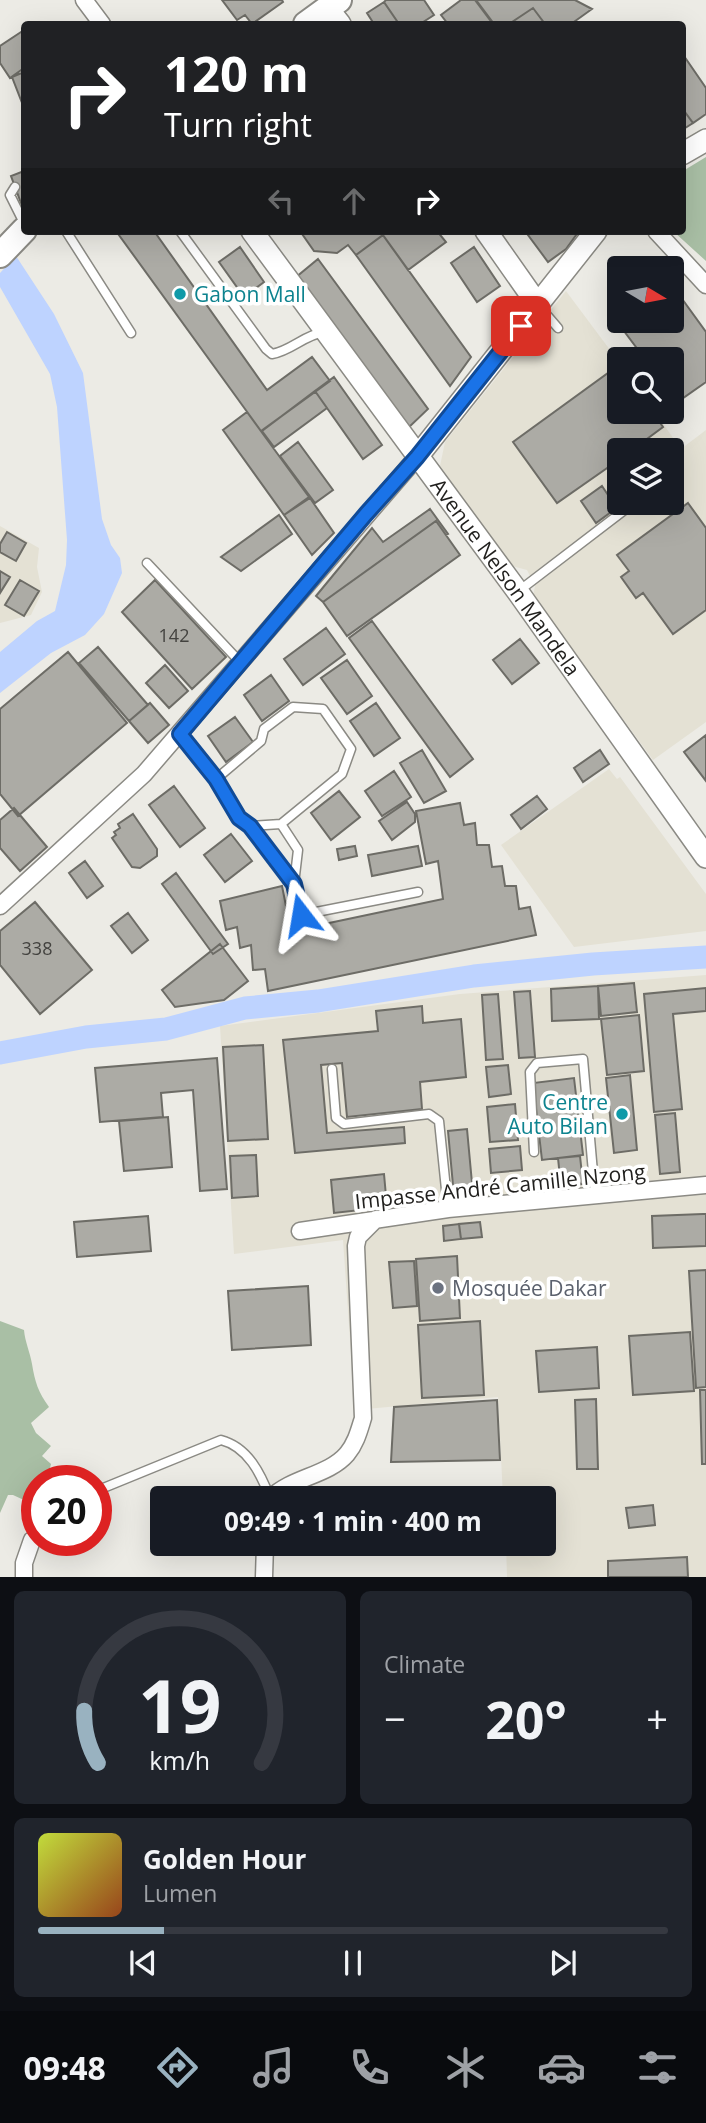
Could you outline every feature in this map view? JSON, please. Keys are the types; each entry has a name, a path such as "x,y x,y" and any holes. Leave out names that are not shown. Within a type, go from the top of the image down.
{"main road":[{"path":"313,21 336,11"},
{"path":"686,152 706,140"},
{"name":"Avenue Nelson Mandela","path":"255,235 518,592 706,856"},
{"path":"489,235 538,304"},
{"path":"417,457 593,235"}],"street":[{"path":"84,0 100,21"},
{"path":"660,235 706,285"},
{"path":"0,906 144,774 417,457"},
{"name":"Impasse André Camille Nzong","path":"300,1231 448,1209 706,1185"},
{"path":"286,1486 335,1463 346,1455 356,1441 363,1418 356,1246 358,1237 376,1219"},
{"path":"24,1577 26,1556"},
{"path":"264,1577 265,1556"}],"lane":[{"path":"15,187 10,195 15,238"},
{"path":"69,235 131,333"},
{"path":"183,235 272,354 280,353 313,334 326,332"},
{"path":"538,304 558,327"},
{"path":"518,592 618,515"},
{"path":"147,563 241,663"},
{"path":"216,779 261,741 264,729 293,707 323,709 351,749 342,774 281,824 250,826"},
{"path":"180,734 216,779 239,818 250,826 294,884"},
{"path":"281,824 298,850 294,884 301,915 418,892"},
{"path":"534,1152 530,1072 537,1063 583,1059 596,1195"},
{"path":"332,1069 336,1118 344,1124 429,1114 439,1121 448,1209"},
{"path":"112,1484 221,1440 233,1443 242,1450 266,1486"}],"shaded area":[{"path":"566,291 608,347 607,424 663,424 673,438 607,438 607,515 684,515 684,447 706,430 706,722 653,760 533,596 535,586 527,570 512,566 440,466 445,442"},
{"path":"0,526 39,548 37,567 42,592 31,615 0,623"},
{"path":"609,769 617,779 620,777 706,894 706,931 574,947 501,845"},
{"path":"706,975 706,1577 507,1577 506,1556 556,1556 556,1486 502,1486 498,1397 355,1410 343,1240 234,1254 220,1026 460,994"}],"green space":[{"path":"706,157 706,261 677,235 686,235 686,169"},
{"path":"0,1321 24,1330 36,1382 49,1407 31,1423 36,1433 51,1446 42,1456 51,1464 21,1465 21,1499 8,1495 0,1513"}],"water":[{"path":"16,256 54,314 83,373 102,519 111,545 120,558 122,573 104,614 85,635 51,653 0,693 0,652 37,621 55,611 66,565 67,540 57,407 50,374 0,287 0,273"}],"building":[{"path":"222,0 283,2 256,21 250,21 245,15 237,20"},
{"path":"424,0 434,15 425,21 397,21 384,2"},
{"path":"461,0 476,0 492,21 446,21 441,15"},
{"path":"475,0 575,0 592,9 575,21 543,21 533,8 514,21 491,21"},
{"path":"384,2 397,21 372,21 367,13"},
{"path":"533,8 543,21 514,21"},
{"path":"21,32 21,70 10,78 0,63 0,46"},
{"path":"686,59 706,88 706,114 693,123 686,113"},
{"path":"21,73 21,100 12,77"},
{"path":"686,113 693,123 686,127"},
{"path":"21,172 21,203 11,176"},
{"name":"Gabon Mall","path":"119,235 157,235 267,390 312,357 330,381 261,431"},
{"path":"303,235 383,235 356,255 348,245 337,253 314,251"},
{"path":"383,235 440,235 446,242 408,270"},
{"path":"383,235 471,357 450,386 356,255"},
{"path":"528,235 576,235 566,249 548,262"},
{"path":"240,247 264,282 244,297 219,262"},
{"path":"474,247 500,286 477,302 451,263"},
{"path":"318,259 428,409 406,430 295,278"},
{"path":"684,302 706,332 706,382 684,397 684,347 636,347 626,333 684,333"},
{"path":"607,374 607,424 661,424 663,427 648,438 607,438 607,468 557,503 513,442"},
{"path":"334,377 382,445 363,459 315,391"},
{"path":"315,391 327,408 274,447 262,431"},
{"path":"247,412 309,497 284,515 223,430"},
{"path":"298,442 333,490 315,503 280,456"},
{"path":"602,486 607,494 607,515 596,523 581,501"},
{"path":"310,498 334,533 312,555 284,515"},
{"path":"688,503 706,528 706,610 673,634 643,593 636,598 621,577 629,571 617,555 672,515 684,515 684,506"},
{"path":"430,509 448,534 446,535 436,521 323,602 316,596 372,528 383,542"},
{"path":"279,515 292,534 241,571 221,557"},
{"path":"436,521 460,555 347,636 323,602"},
{"path":"7,532 26,543 16,561 0,552 0,544"},
{"path":"0,571 10,577 0,593"},
{"path":"20,580 39,591 24,616 5,605"},
{"path":"155,580 226,657 192,689 122,612"},
{"path":"372,621 473,759 450,777 349,638"},
{"path":"326,628 345,654 303,685 284,659"},
{"path":"520,639 539,663 512,684 493,660"},
{"path":"98,647 148,705 129,721 79,663"},
{"path":"68,652 127,723 18,816 0,794 0,709"},
{"path":"347,660 372,696 347,714 321,678"},
{"path":"165,665 188,691 169,708 146,683"},
{"path":"271,675 289,701 262,721 244,695"},
{"path":"150,703 169,725 148,743 129,721"},
{"path":"376,703 400,738 374,756 350,721"},
{"path":"235,717 253,742 226,762 208,736"},
{"path":"706,735 706,781 684,752"},
{"path":"422,750 446,791 424,803 400,763"},
{"path":"600,750 609,764 583,782 574,768"},
{"path":"394,771 411,797 382,816 365,791"},
{"path":"174,786 205,828 180,847 149,805"},
{"path":"339,791 360,817 331,840 311,813"},
{"path":"537,796 547,809 521,829 511,815"},
{"path":"407,802 415,814 415,822 392,840 379,821"},
{"path":"460,803 464,825 475,823 477,845 489,845 492,867 502,866 505,886 516,886 519,909 530,907 536,935 268,991 265,969 253,970 251,945 240,948 237,927 226,930 220,901 282,886 291,931 443,899 438,861 426,864 416,811"},
{"path":"14,808 47,847 20,871 0,848 0,820"},
{"path":"133,814 157,849 157,856 140,868 132,867 112,838 116,835 114,832 120,828 118,824"},
{"path":"231,834 252,861 225,882 204,855"},
{"path":"355,846 357,856 339,860 337,849"},
{"path":"418,846 422,866 372,876 368,855"},
{"path":"85,861 103,886 87,898 69,873"},
{"path":"176,873 228,944 213,954 162,884"},
{"path":"35,902 92,970 40,1014 0,965 0,931"},
{"path":"128,913 148,940 132,953 111,926"},
{"path":"220,944 248,981 224,1000 175,1007 162,990"},
{"path":"634,983 637,1012 601,1016 598,986"},
{"path":"598,986 599,1019 552,1021 551,989"},
{"path":"706,988 706,1011 673,1014 682,1109 654,1112 644,994"},
{"path":"530,991 535,1057 519,1058 514,992"},
{"path":"498,994 503,1059 486,1060 482,995"},
{"path":"422,1006 423,1023 461,1019 466,1077 420,1082 422,1109 347,1117 342,1063 321,1065 327,1133 404,1127 405,1143 295,1153 283,1040 378,1031 376,1011"},
{"path":"639,1015 644,1071 607,1075 601,1019"},
{"path":"263,1045 268,1139 228,1141 223,1047"},
{"path":"217,1058 227,1189 200,1191 193,1090 161,1093 163,1117 100,1122 95,1068"},
{"path":"508,1065 511,1094 489,1097 486,1067"},
{"name":"Centre Auto Bilan","path":"630,1075 637,1150 614,1153 606,1078"},
{"path":"574,1078 583,1155 542,1160 533,1083"},
{"path":"515,1104 518,1140 490,1142 487,1107"},
{"path":"675,1113 680,1172 660,1174 655,1115"},
{"path":"168,1117 172,1167 124,1171 119,1121"},
{"path":"467,1129 473,1194 454,1196 448,1131"},
{"path":"520,1146 522,1170 491,1173 489,1149"},
{"path":"256,1155 258,1196 232,1198 230,1156"},
{"path":"580,1156 583,1184 561,1187 558,1158"},
{"path":"384,1174 387,1207 334,1213 331,1180"},
{"path":"706,1214 706,1246 653,1248 652,1216"},
{"path":"148,1216 151,1251 77,1257 74,1222"},
{"path":"480,1222 482,1237 461,1239 459,1224"},
{"path":"459,1224 461,1239 444,1241 443,1226"},
{"name":"Mosquée Dakar","path":"457,1256 460,1318 420,1321 416,1259"},
{"path":"414,1261 417,1306 393,1308 389,1262"},
{"path":"706,1270 706,1387 696,1388 689,1271"},
{"path":"308,1286 311,1345 232,1350 228,1291"},
{"path":"480,1321 484,1395 422,1398 418,1325"},
{"path":"690,1332 694,1391 633,1395 629,1336"},
{"path":"597,1347 599,1388 539,1392 536,1351"},
{"path":"700,1390 706,1390 706,1464 702,1464"},
{"path":"596,1399 598,1469 577,1469 575,1400"},
{"path":"497,1400 500,1460 391,1462 394,1407"},
{"path":"653,1505 655,1525 629,1528 626,1508"},
{"path":"687,1557 688,1577 608,1577 608,1561"}],"waterway":[{"path":"0,1053 86,1037 166,1029 245,1008 318,1001 474,976 593,964 706,957"}],"place":[{"name":"Gabon Mall","path":"180,294"},
{"name":"Centre Auto Bilan","path":"622,1114"},
{"name":"Mosquée Dakar","path":"438,1288"}],"route":[{"path":"301,915 294,884 250,826 239,818 216,779 180,734 417,457 521,326"}]}
